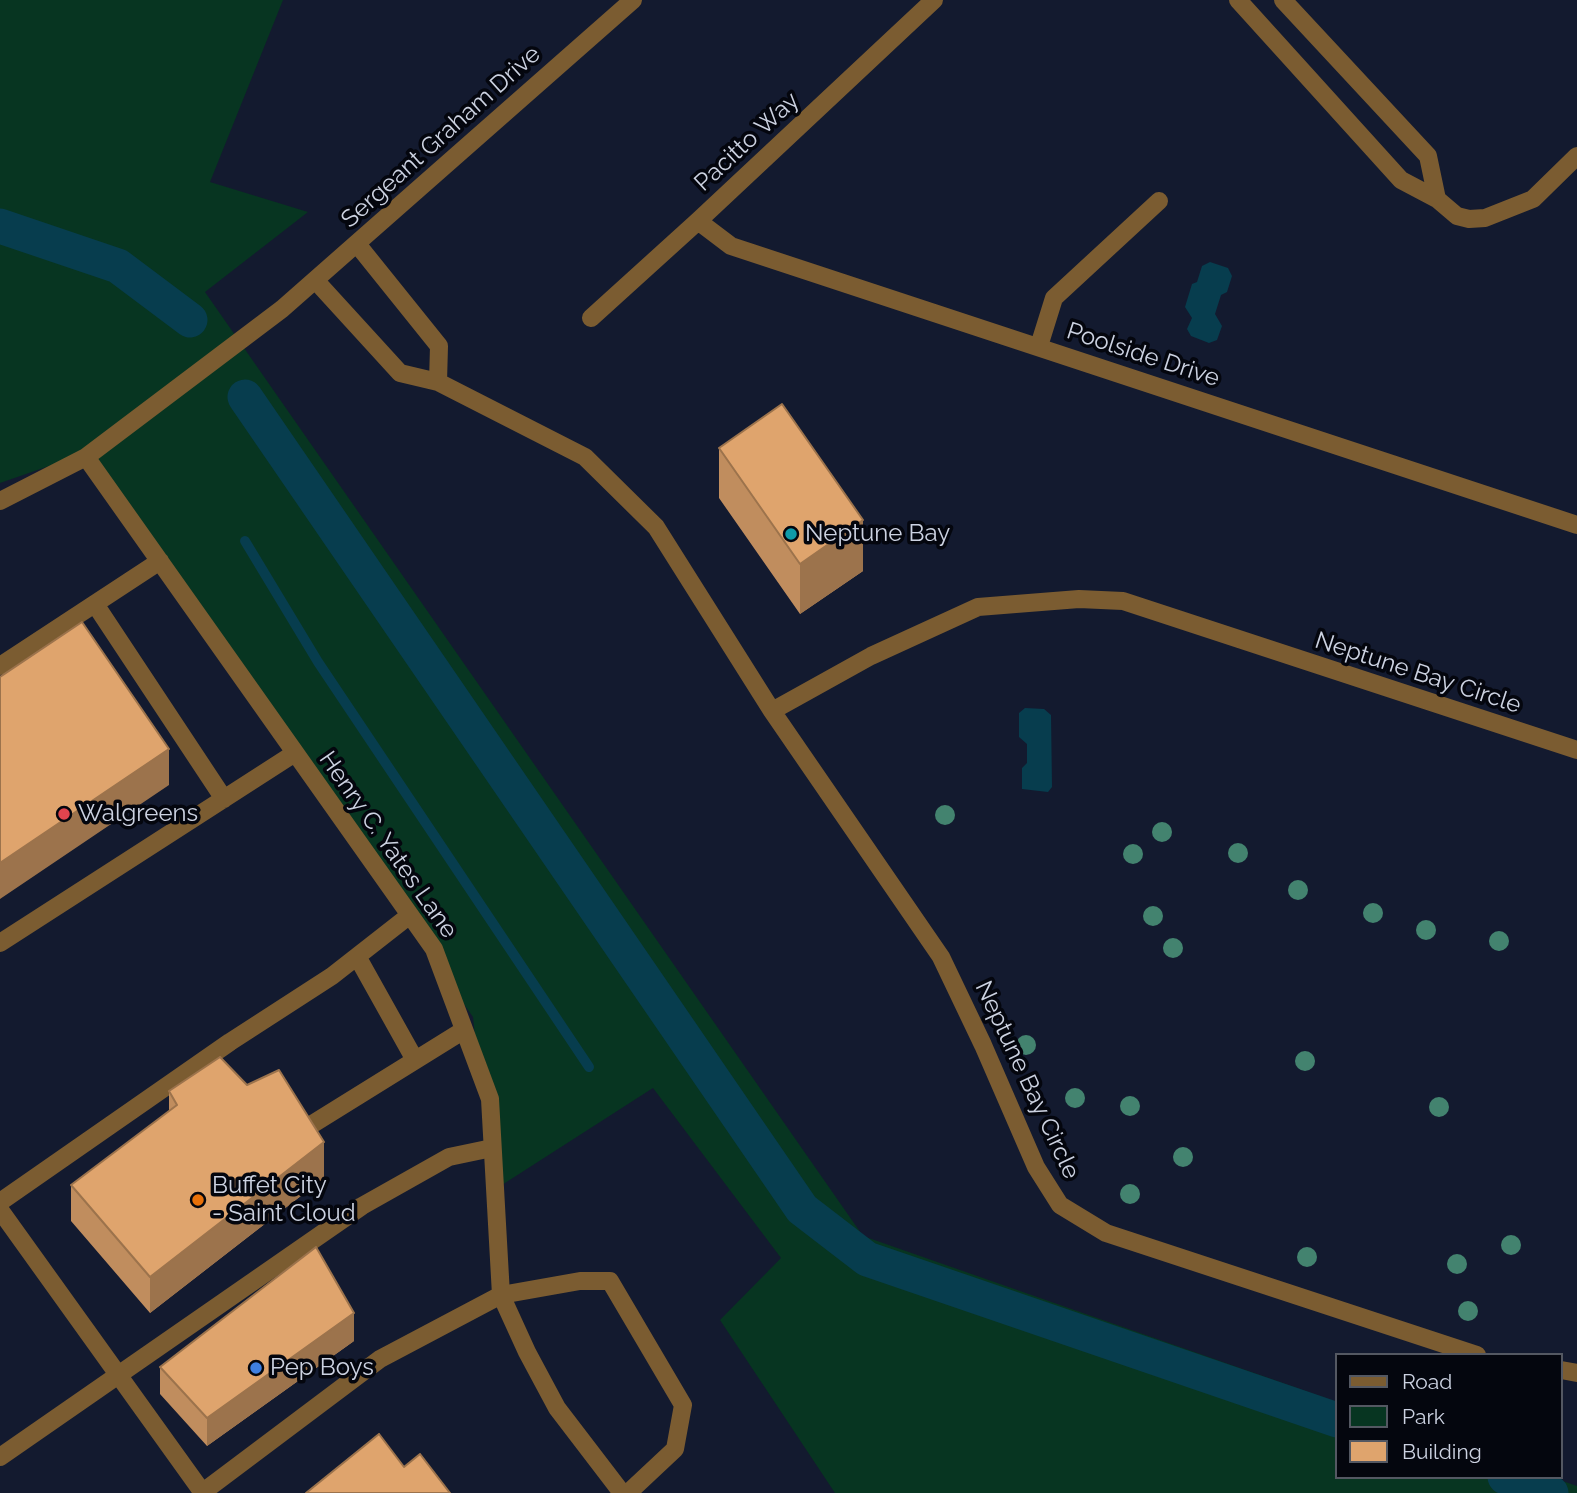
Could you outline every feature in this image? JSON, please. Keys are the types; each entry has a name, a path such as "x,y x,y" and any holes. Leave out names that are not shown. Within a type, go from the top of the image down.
{"street":[{"name":"Sergeant Graham Drive","path":"86,457 316,281 632,0"},
{"name":"Pacitto Way","path":"591,318 934,0"},
{"path":"1238,0 1401,180 1437,199 1457,216 1469,219 1485,218 1533,199 1577,156"},
{"path":"1283,0 1428,156 1437,199"},
{"path":"1039,346 1054,298 1159,201"},
{"name":"Poolside Drive","path":"698,221 731,246 1577,525"},
{"path":"357,244 439,346 438,382"},
{"name":"Neptune Bay Circle","path":"316,281 400,373 438,382 585,457 656,527 772,711 941,957 1036,1167 1060,1205 1106,1233 1472,1353"},
{"path":"0,501 86,457"},
{"name":"Henry C. Yates Lane","path":"86,457 434,949 490,1099 501,1294 527,1352 557,1408 622,1493"},
{"path":"0,666 160,561"},
{"name":"Neptune Bay Circle","path":"772,711 871,656 978,607 1079,598 1123,601 1577,750"},
{"path":"95,604 224,799"},
{"path":"0,943 295,753"},
{"path":"0,1202 230,1042 358,958 410,915"},
{"path":"358,958 415,1060"},
{"path":"311,1125 464,1030"},
{"path":"0,1457 362,1206 449,1157 492,1148"},
{"path":"0,1210 203,1493 380,1359 501,1294 580,1280 611,1281 683,1405 675,1449 628,1493"}],"green space":[{"path":"0,0 283,0 210,182 308,212 205,292 863,1236 1336,1402 1336,1479 1557,1479 1577,1486 1577,1493 835,1493 720,1320 781,1258 653,1088 491,1192 473,1017 78,456 0,483"}],"water":[{"path":"1210,262 1228,268 1232,276 1227,292 1221,295 1215,314 1222,326 1217,340 1209,343 1191,336 1187,329 1192,318 1185,307 1192,284 1197,282 1202,266"},
{"path":"1025,708 1044,709 1051,715 1052,787 1048,792 1022,789 1022,768 1027,763 1027,744 1019,737 1019,713"}],"building":[{"path":"782,404 863,520 800,564 719,448"},
{"name":"Walgreens","path":"82,622 169,749 0,863 0,677"},
{"name":"Buffet City - Saint Cloud","path":"220,1057 247,1085 279,1070 324,1142 150,1277 71,1185 177,1105 169,1091"},
{"name":"Pep Boys","path":"316,1247 354,1313 207,1418 160,1367"},
{"path":"379,1434 404,1467 420,1454 450,1493 306,1493"}],"waterway":[{"path":"0,226 118,266 190,320"},
{"path":"245,397 802,1209 867,1259 1336,1420"},
{"path":"245,541 318,662 589,1067"},
{"path":"1511,1479 1551,1493"}],"place":[{"name":"Neptune Bay","path":"791,534"},
{"name":"Walgreens","path":"64,814"},
{"name":"Buffet City - Saint Cloud","path":"198,1200"},
{"name":"Pep Boys","path":"256,1368"}]}
